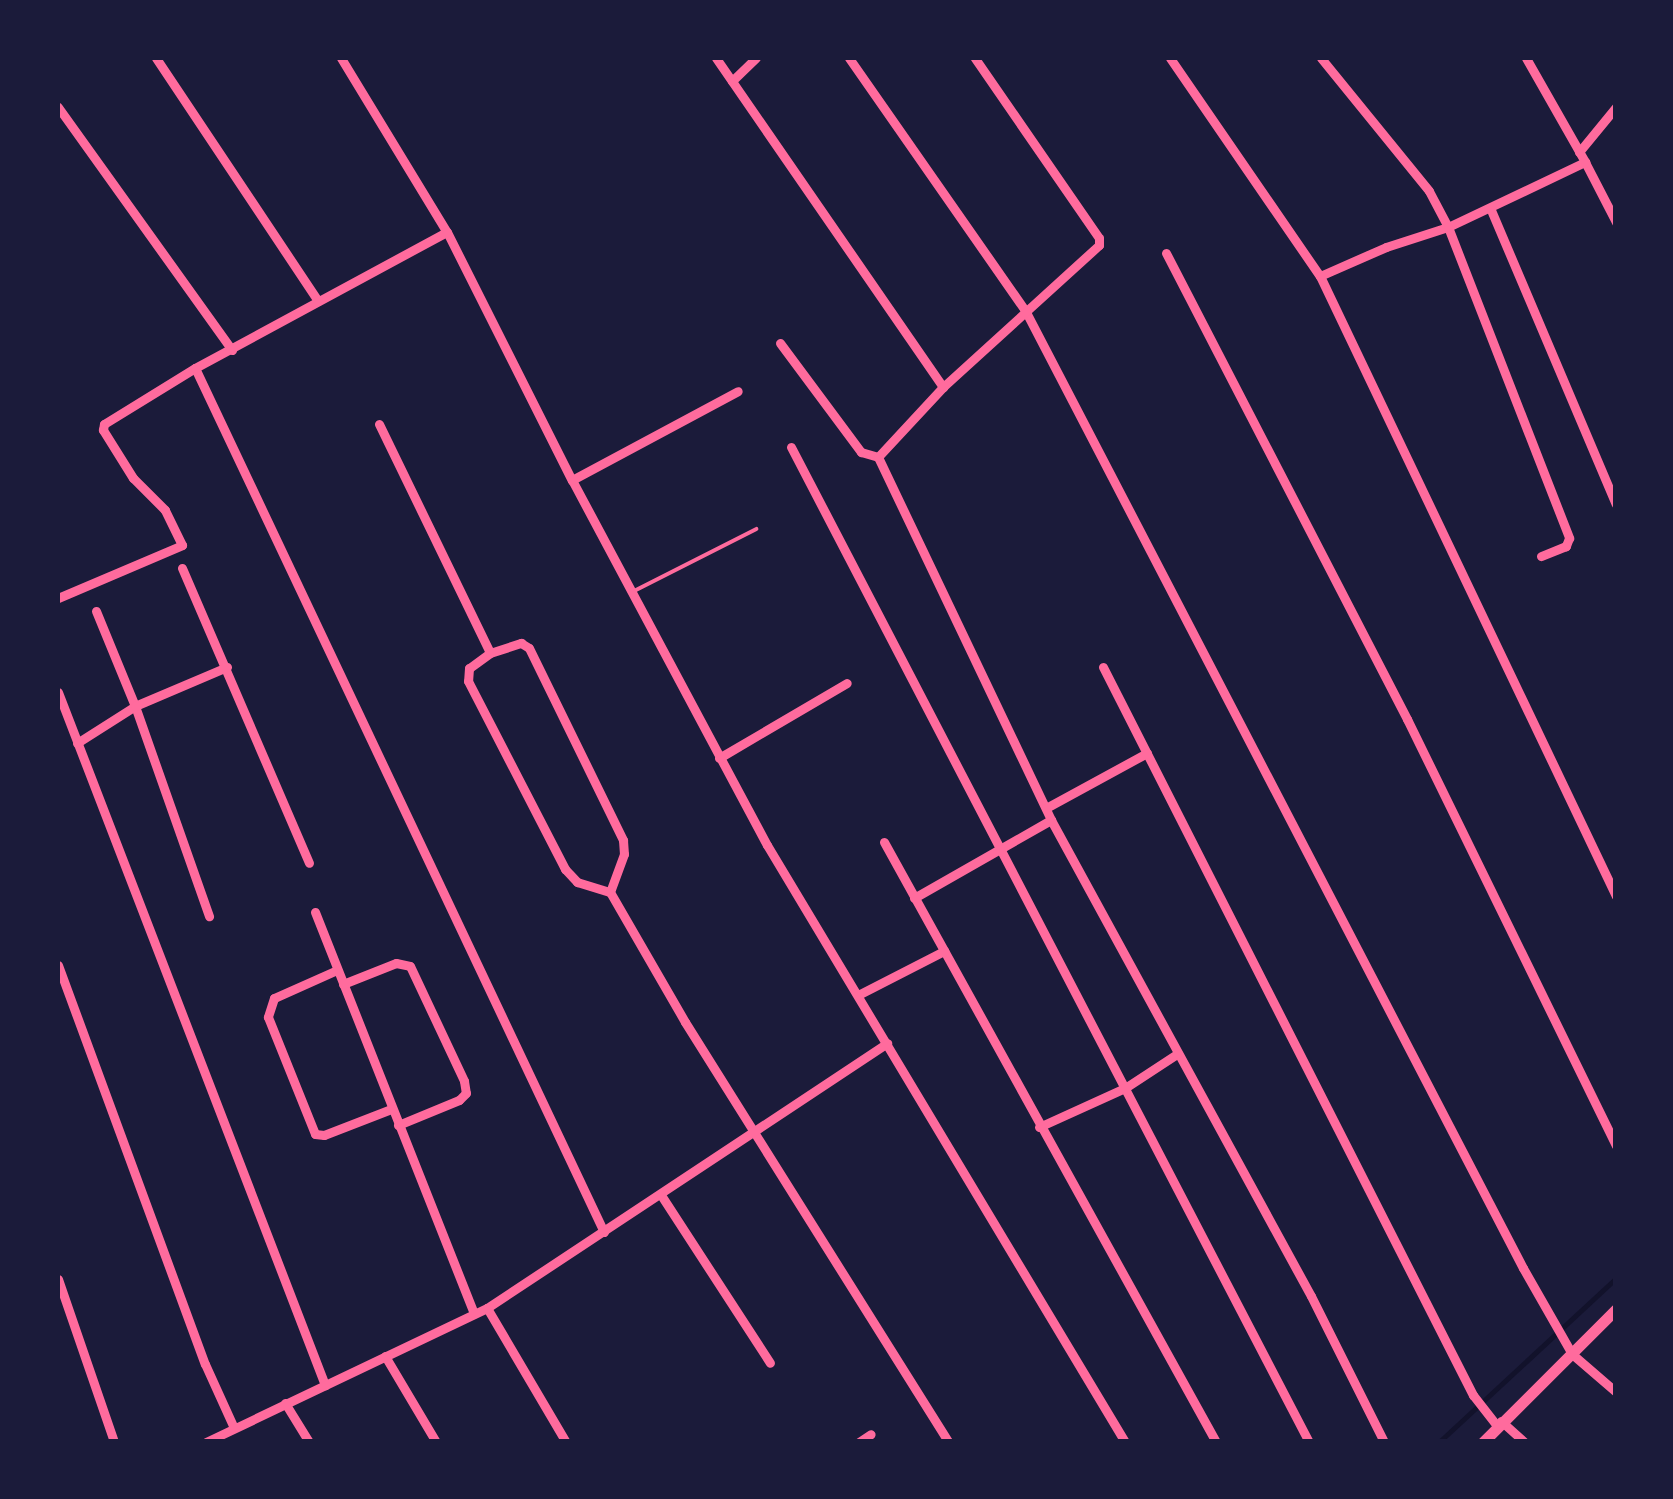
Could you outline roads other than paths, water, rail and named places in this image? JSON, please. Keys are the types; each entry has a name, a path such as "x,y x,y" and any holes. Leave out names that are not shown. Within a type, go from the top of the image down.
{"street":[{"path":"156,58 318,301"},
{"path":"340,58 447,232 719,758 1125,1442"},
{"path":"716,58 943,387"},
{"path":"732,81 756,58"},
{"path":"848,58 1026,312 1548,1313 1572,1354 1616,1392"},
{"path":"878,457 943,387 1097,248 1099,238 975,58"},
{"path":"1170,58 1320,276 1616,896"},
{"path":"1321,58 1429,191 1448,227 1569,538 1566,546 1540,556"},
{"path":"1526,58 1616,222"},
{"path":"58,107 232,350"},
{"path":"1579,152 1616,107"},
{"path":"1320,276 1386,246 1492,210 1585,162"},
{"path":"1492,210 1616,504"},
{"path":"58,598 182,544 165,510 140,488 103,426 129,406 195,368 447,232"},
{"path":"1166,254 1407,720 1616,1146"},
{"path":"780,343 861,452 878,457 1051,820 1311,1296 1384,1442"},
{"path":"195,368 604,1232"},
{"path":"572,480 738,391"},
{"path":"379,424 490,653"},
{"path":"791,448 1309,1442"},
{"path":"182,568 309,863"},
{"path":"96,611 136,706 210,916"},
{"path":"610,892 624,854 623,840 529,648 521,643 490,653 466,671 468,681 570,876 610,892 948,1442"},
{"path":"78,743 136,706 227,667"},
{"path":"1102,667 1473,1395 1486,1413 1524,1442"},
{"path":"719,758 847,683"},
{"path":"58,692 325,1385"},
{"path":"1046,808 1146,754"},
{"path":"914,898 1051,820"},
{"path":"884,842 1216,1442"},
{"path":"315,912 474,1314"},
{"path":"858,995 944,952"},
{"path":"343,984 396,963 410,966 464,1081 466,1093 459,1100 398,1125"},
{"path":"58,965 205,1364 234,1428"},
{"path":"338,970 274,998 268,1017 315,1134 324,1136 391,1109"},
{"path":"206,1442 486,1308 661,1196 887,1043"},
{"path":"1039,1127 1125,1088 1177,1054"},
{"path":"661,1196 770,1363"},
{"path":"58,1279 114,1442"},
{"path":"486,1308 566,1442"},
{"path":"1483,1442 1616,1309"},
{"path":"385,1356 436,1442"},
{"path":"286,1403 309,1442"},
{"path":"859,1442 871,1434"}],"lane":[{"path":"632,592 756,529"}],"waterway":[{"path":"1439,1442 1616,1278"}]}
